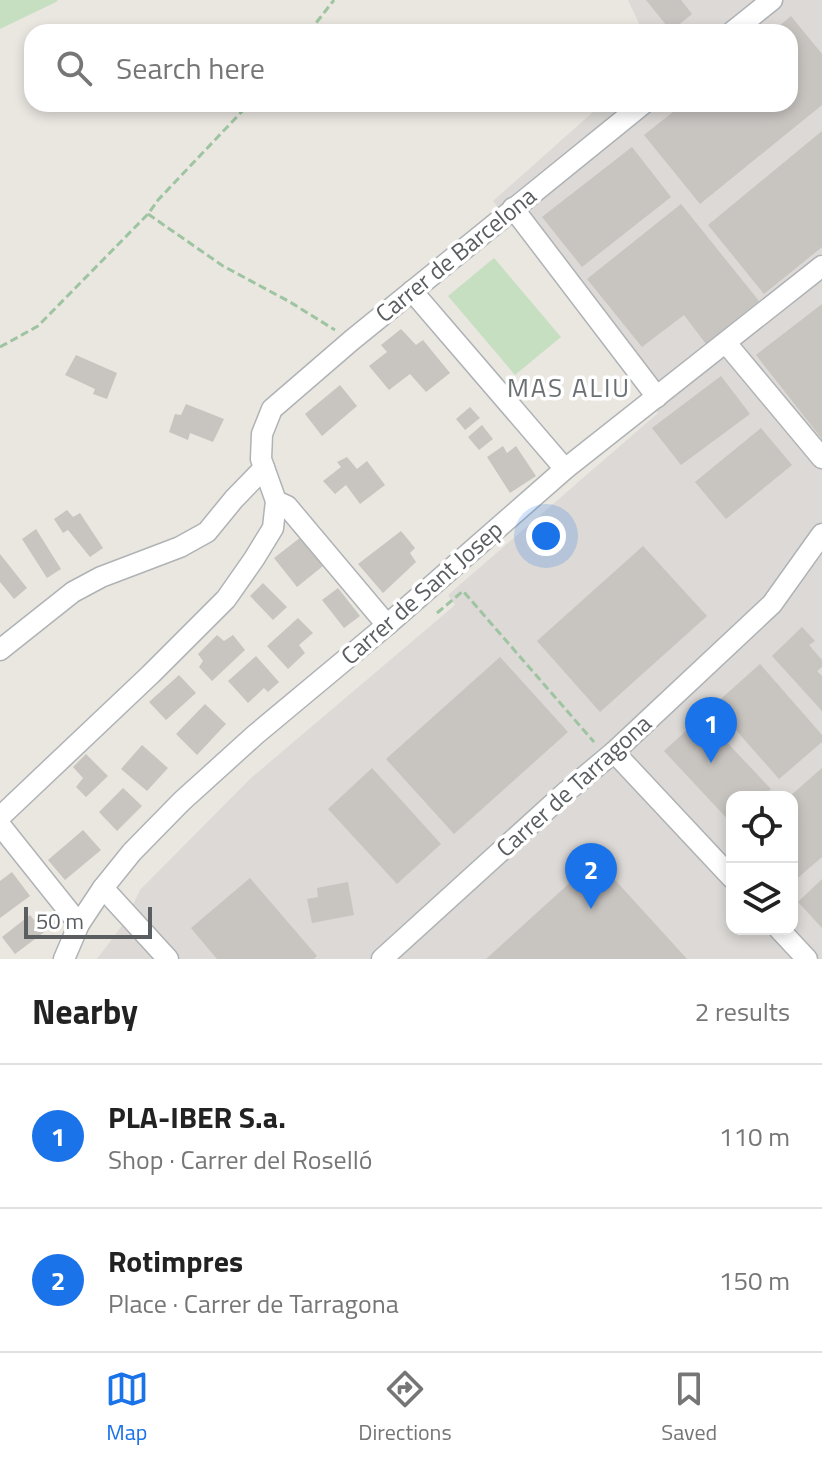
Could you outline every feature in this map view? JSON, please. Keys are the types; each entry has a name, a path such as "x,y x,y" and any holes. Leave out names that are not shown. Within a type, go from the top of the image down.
{"street":[{"path":"742,24 772,0"},
{"name":"Carrer de Barcelona","path":"264,468 261,459 262,434 272,409 352,340 633,112"},
{"path":"513,208 657,397"},
{"name":"Carrer de Sant Josep","path":"64,959 79,924 103,888 132,852 182,801 565,469 822,266"},
{"path":"412,291 565,469"},
{"path":"726,343 822,458"},
{"path":"0,650 73,592 101,577 180,547 207,532 264,468 276,501 273,528 226,599 0,817"},
{"path":"276,501 287,506 387,625"},
{"name":"Carrer de Tarragona","path":"382,959 611,755 772,604 822,534"},
{"path":"611,755 726,872"},
{"path":"0,825 79,924"},
{"path":"103,888 168,959"},
{"path":"784,935 806,959"}],"path":[{"path":"315,24 334,0"},
{"path":"0,347 38,326 148,214 241,112"},
{"path":"148,214 223,266 352,340"},
{"path":"437,613 463,591 611,755"}],"shaded area":[{"path":"628,0 822,0 822,959 97,959 124,923 140,890 251,778 455,605 448,595 658,413 493,201 593,112 798,112 798,24 639,24"}],"green space":[{"path":"0,0 58,0 0,29"},
{"path":"494,258 561,337 515,375 448,296"}],"building":[{"path":"646,0 681,0 692,14 680,24 665,24"},
{"path":"791,16 798,24 782,24"},
{"path":"798,25 822,54 822,105 700,204 644,135 673,112 798,112"},
{"path":"822,131 822,247 764,294 708,225"},
{"path":"632,147 671,197 582,267 542,217"},
{"path":"681,204 759,301 706,344 684,315 642,347 587,279"},
{"path":"822,304 822,439 756,355"},
{"path":"401,329 416,345 423,340 450,373 426,392 410,374 389,390 369,366 387,352 381,345"},
{"path":"76,355 117,373 107,399 93,394 95,389 65,375"},
{"path":"721,376 750,414 681,465 652,428"},
{"path":"340,385 357,406 322,436 305,414"},
{"path":"186,404 224,419 213,442 190,433 188,440 169,432 175,414 181,415"},
{"path":"470,407 480,418 465,430 456,419"},
{"path":"482,425 493,439 479,450 468,437"},
{"path":"761,428 792,465 726,519 695,482"},
{"path":"503,446 507,453 516,446 536,476 510,493 487,457"},
{"path":"347,457 357,469 367,461 385,485 360,504 346,485 335,494 323,481 341,467 337,462"},
{"path":"67,510 73,517 80,513 103,548 90,557 68,530 63,533 54,519"},
{"path":"36,529 61,569 47,578 22,539"},
{"path":"401,531 415,548 410,553 416,562 383,593 358,564"},
{"path":"301,537 323,566 297,587 274,558"},
{"path":"643,546 707,616 600,712 537,641"},
{"path":"0,554 27,588 14,599 0,582"},
{"path":"263,583 287,607 273,620 250,596"},
{"path":"338,588 360,616 344,628 322,600"},
{"path":"298,618 313,633 299,645 305,653 288,669 267,646"},
{"path":"802,627 815,641 809,645 822,660 822,667 817,671 822,676 822,711 772,656"},
{"path":"217,635 224,641 233,635 245,650 212,681 199,667 203,661 198,654"},
{"path":"256,656 279,682 268,692 264,688 248,703 228,681"},
{"path":"500,657 568,732 454,834 386,759"},
{"path":"760,664 822,735 822,742 779,779 714,705"},
{"path":"179,675 196,693 166,720 149,702"},
{"path":"205,704 226,724 197,755 176,734"},
{"path":"702,716 771,789 726,791 726,818 664,751"},
{"path":"142,745 168,768 147,791 121,769"},
{"path":"86,754 108,776 86,797 76,787 83,778 73,767"},
{"path":"372,768 441,844 397,884 328,809"},
{"path":"822,768 822,857 798,878 798,791"},
{"path":"123,788 142,806 117,831 99,812"},
{"path":"83,830 101,850 65,880 48,860"},
{"path":"596,859 687,959 486,959"},
{"path":"12,872 30,896 0,918 0,881"},
{"path":"250,878 317,956 314,959 217,959 191,928"},
{"path":"822,879 822,928 798,902"},
{"path":"348,882 354,915 312,923 307,899 318,897 317,888"},
{"path":"45,911 55,924 15,954 2,937 30,915 34,920"}],"place":[{"name":"PLA-IBER S.a.","path":"711,763"},
{"name":"Rotimpres","path":"591,909"}],"district":[{"name":"MAS ALIU","path":"569,388"}]}
